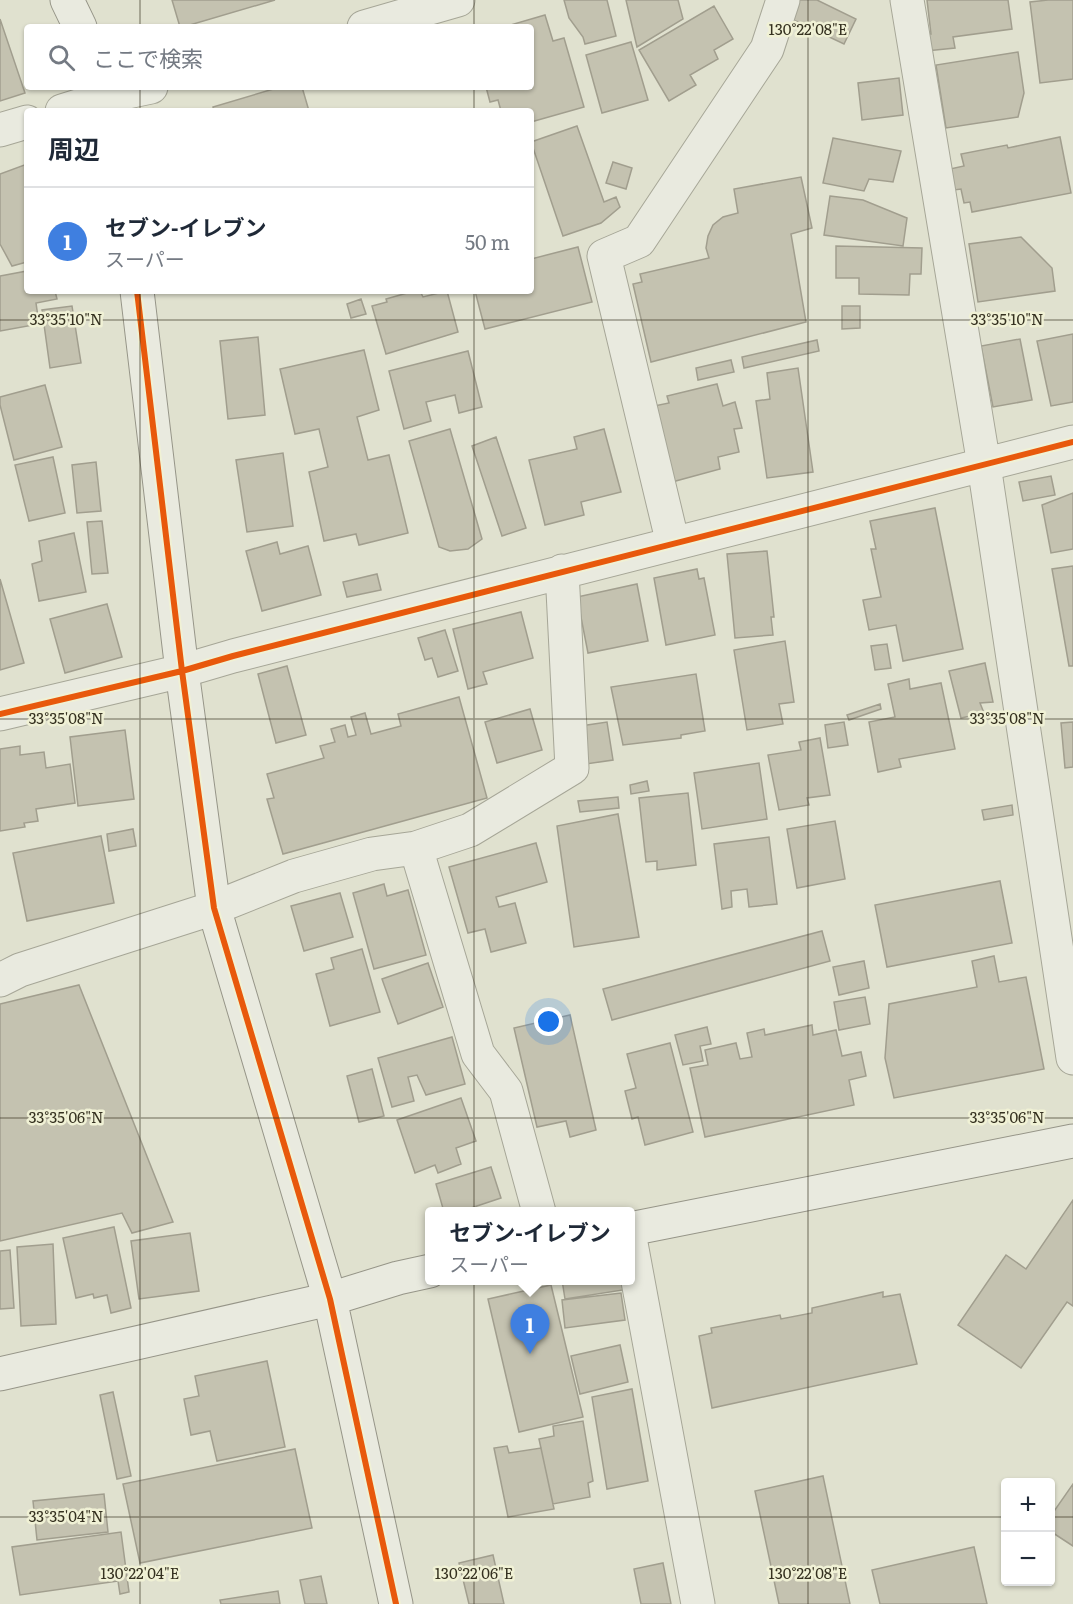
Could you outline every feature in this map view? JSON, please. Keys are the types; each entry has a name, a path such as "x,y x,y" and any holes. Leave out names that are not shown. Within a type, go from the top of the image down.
{"street":[{"path":"67,0 79,24"},
{"path":"374,24 458,0"},
{"path":"673,544 604,256 639,240 767,50 783,0"},
{"path":"907,0 984,465 1073,1058"},
{"path":"74,108 141,90"},
{"path":"0,130 24,123"},
{"path":"137,294 182,671 214,908 330,1299 396,1604"},
{"path":"0,714 182,671 562,571 1073,442"},
{"path":"0,980 20,970 214,908 294,876 372,854 416,848 470,830 572,768 562,571"},
{"path":"416,848 478,1054 506,1091 538,1207"},
{"path":"635,1228 1073,1141"},
{"path":"635,1265 698,1604"},
{"path":"0,1374 330,1299 425,1272"}],"building":[{"path":"172,0 275,0 193,24 179,24"},
{"path":"564,0 607,0 616,36 585,44 583,37 569,18"},
{"path":"626,0 678,0 683,19 637,47"},
{"path":"798,0 817,0 856,19 844,44 789,18"},
{"path":"927,0 1008,0 1012,29 953,37 955,48 926,51 924,34 931,34"},
{"path":"1073,0 1073,79 1040,83 1030,2"},
{"path":"714,6 733,39 714,50 718,59 690,75 696,85 669,101 639,50"},
{"path":"545,15 553,41 564,38 584,107 534,121 534,108 500,108 498,100 490,102 487,90 534,90 534,24 514,24"},
{"path":"0,19 25,93 0,101"},
{"path":"631,42 648,100 602,113 586,55"},
{"path":"1018,52 1024,93 1018,117 946,128 936,65"},
{"path":"899,78 903,115 862,120 858,83"},
{"path":"270,90 303,90 308,108 213,108"},
{"path":"577,126 604,202 616,197 620,207 601,223 563,236 534,151 534,141"},
{"path":"1060,137 1071,193 972,212 970,202 964,203 961,189 954,190 950,169 964,166 961,154 1007,145 1008,148"},
{"path":"833,138 901,151 893,182 869,179 864,191 823,183"},
{"path":"613,162 632,168 626,189 606,183"},
{"path":"24,165 24,263 12,266 0,244 0,174"},
{"path":"801,177 812,228 791,234 806,322 651,362 633,284 642,282 640,274 709,258 706,248 713,225 723,217 738,213 734,189"},
{"path":"830,196 863,200 907,218 903,246 824,235"},
{"path":"1021,237 1052,268 1055,291 978,302 969,244"},
{"path":"836,246 922,248 921,274 910,274 909,295 859,294 859,278 836,278"},
{"path":"578,247 592,302 485,329 476,294 534,294 534,258"},
{"path":"24,272 24,294 56,294 57,299 36,303 39,324 0,331 0,276"},
{"path":"404,294 422,294 423,297 448,294 458,332 386,354 372,306 387,302 386,299"},
{"path":"361,299 366,314 351,318 347,304"},
{"path":"72,306 81,363 50,368 42,310"},
{"path":"842,306 860,306 860,328 842,329"},
{"path":"1073,334 1073,402 1051,406 1037,341"},
{"path":"258,337 265,415 228,419 220,341"},
{"path":"1020,339 1032,400 993,407 981,346"},
{"path":"817,340 819,351 744,368 742,357"},
{"path":"364,350 379,410 357,417 368,460 389,455 408,533 359,545 356,534 324,541 309,472 328,467 319,429 295,434 280,369"},
{"path":"468,351 482,407 459,413 455,395 426,402 431,421 404,429 389,371"},
{"path":"731,360 734,372 698,380 696,368"},
{"path":"798,368 813,472 767,478 756,401 770,399 767,373"},
{"path":"717,384 723,406 735,402 742,428 734,429 739,452 718,457 720,469 672,482 654,406 669,403 667,396"},
{"path":"45,385 62,447 14,460 0,397"},
{"path":"450,429 482,539 468,549 450,551 439,547 409,441"},
{"path":"604,429 621,492 581,502 584,515 545,525 529,460 577,449 574,437"},
{"path":"496,437 526,528 502,536 472,446"},
{"path":"283,453 293,526 247,532 236,460"},
{"path":"53,457 65,513 29,521 15,465"},
{"path":"96,462 101,511 77,513 72,465"},
{"path":"1051,476 1055,495 1023,501 1019,482"},
{"path":"1073,493 1073,549 1051,553 1042,505"},
{"path":"935,508 963,649 903,661 896,625 869,630 863,600 881,597 871,549 876,549 870,521"},
{"path":"102,521 108,573 92,574 87,522"},
{"path":"74,533 86,592 39,601 32,564 42,561 39,541"},
{"path":"277,542 280,554 308,546 321,595 262,611 246,551"},
{"path":"767,551 774,617 771,617 773,635 735,638 727,554"},
{"path":"1073,566 1073,666 1069,666 1052,569"},
{"path":"697,569 699,579 704,578 715,635 666,645 654,578"},
{"path":"377,574 381,590 347,597 343,582"},
{"path":"0,579 24,663 0,670"},
{"path":"637,584 648,641 588,653 577,597"},
{"path":"107,604 122,657 65,673 50,619"},
{"path":"521,612 533,658 483,672 487,684 468,689 453,629"},
{"path":"445,630 458,671 438,677 432,658 425,660 418,638"},
{"path":"785,641 794,702 779,704 783,724 747,730 734,650"},
{"path":"887,644 891,668 875,670 871,646"},
{"path":"985,663 993,702 980,703 984,713 961,718 949,671"},
{"path":"287,666 306,735 276,743 258,674"},
{"path":"696,674 705,731 681,735 681,738 623,745 611,687"},
{"path":"909,679 910,689 941,683 955,749 899,759 901,767 878,772 869,722 895,717 888,684"},
{"path":"459,697 487,798 283,854 267,799 274,798 267,774 324,758 320,746 335,742 331,729 345,725 348,737 356,735 351,717 365,713 371,734 401,726 398,714"},
{"path":"880,704 881,709 849,720 847,715"},
{"path":"530,709 542,750 497,763 485,722"},
{"path":"607,722 613,760 579,765 574,727"},
{"path":"844,722 848,745 828,748 825,725"},
{"path":"1073,722 1073,767 1065,768 1061,723"},
{"path":"125,730 134,799 78,806 70,737"},
{"path":"820,738 830,795 807,798 809,805 779,810 768,755 801,750 799,742"},
{"path":"20,746 20,755 44,752 46,768 70,764 75,803 36,809 38,821 24,823 25,827 0,831 0,749"},
{"path":"759,763 767,819 702,829 694,773"},
{"path":"647,781 649,791 631,794 630,785"},
{"path":"688,793 696,865 657,870 657,861 646,862 639,798"},
{"path":"618,797 619,808 580,812 578,801"},
{"path":"1012,805 1013,815 984,820 982,810"},
{"path":"618,814 639,937 574,947 557,826"},
{"path":"835,821 845,879 797,888 787,829"},
{"path":"133,829 136,846 109,851 107,834"},
{"path":"101,836 114,903 27,921 13,853"},
{"path":"769,837 777,904 749,907 747,889 731,891 732,907 722,909 714,844"},
{"path":"536,843 547,882 496,897 499,907 515,903 526,943 491,952 485,929 468,933 449,867"},
{"path":"1000,881 1012,943 887,967 875,905"},
{"path":"384,884 387,896 408,890 426,955 374,969 353,893"},
{"path":"340,893 353,937 304,951 291,906"},
{"path":"822,931 830,961 612,1020 603,989"},
{"path":"362,949 380,1012 330,1026 316,974 334,969 331,958"},
{"path":"994,956 999,982 1026,977 1044,1069 894,1098 885,1058 889,1004 977,987 972,961"},
{"path":"864,961 869,988 839,995 833,967"},
{"path":"428,963 443,1007 398,1024 382,979"},
{"path":"79,985 173,1222 132,1233 122,1213 0,1241 0,1004"},
{"path":"865,997 870,1024 839,1030 834,1002"},
{"path":"570,1015 596,1130 570,1137 566,1121 537,1127 514,1028"},
{"path":"812,1025 813,1035 836,1030 842,1056 861,1052 866,1076 849,1080 854,1105 705,1137 690,1068 708,1065 705,1050 736,1043 740,1059 752,1057 747,1033 764,1029 765,1035"},
{"path":"707,1027 711,1044 700,1046 703,1061 683,1065 675,1035"},
{"path":"452,1037 465,1084 426,1095 417,1075 408,1077 414,1101 392,1107 378,1058"},
{"path":"670,1043 693,1132 645,1145 638,1117 632,1119 625,1091 636,1088 627,1054"},
{"path":"372,1069 384,1116 359,1122 347,1076"},
{"path":"461,1098 476,1141 456,1148 461,1164 438,1173 435,1165 415,1173 397,1120"},
{"path":"491,1167 501,1198 474,1207 443,1207 436,1184"},
{"path":"1073,1200 1073,1306 1067,1302 1021,1368 958,1325 1006,1255 1026,1269"},
{"path":"114,1227 131,1308 111,1313 107,1295 94,1298 93,1294 76,1298 63,1238"},
{"path":"190,1233 199,1291 139,1299 131,1241"},
{"path":"53,1244 56,1324 21,1326 17,1247"},
{"path":"10,1250 14,1308 0,1309 0,1251"},
{"path":"551,1285 583,1417 519,1432 488,1299"},
{"path":"563,1285 622,1285 623,1290 565,1299"},
{"path":"883,1292 883,1297 900,1294 917,1364 712,1408 699,1336 712,1333 711,1328 780,1315 781,1319 812,1313 812,1308"},
{"path":"621,1293 625,1320 565,1328 562,1300"},
{"path":"620,1345 628,1382 580,1394 571,1356"},
{"path":"267,1361 285,1447 217,1461 210,1431 191,1435 184,1399 199,1396 195,1376"},
{"path":"632,1389 648,1481 607,1489 592,1397"},
{"path":"113,1392 131,1476 117,1479 100,1395"},
{"path":"583,1421 593,1481 588,1483 590,1497 553,1504 539,1439 554,1436 553,1426"},
{"path":"507,1446 509,1453 541,1448 554,1509 508,1517 494,1448"},
{"path":"295,1449 312,1528 140,1563 123,1484"},
{"path":"823,1476 850,1604 779,1604 755,1491"},
{"path":"1073,1484 1073,1546 1055,1534 1055,1510"},
{"path":"104,1494 108,1532 37,1540 33,1501"},
{"path":"121,1532 129,1592 120,1594 118,1581 20,1595 12,1547"},
{"path":"974,1547 987,1604 880,1604 872,1570"},
{"path":"493,1555 504,1604 469,1604 459,1563"},
{"path":"663,1563 671,1604 641,1604 634,1569"},
{"path":"321,1576 327,1604 305,1604 300,1580"},
{"path":"278,1591 280,1604 221,1604 220,1600"}],"cycle path":[{"path":"137,294 182,671 214,908 330,1299 396,1604"},
{"path":"0,714 182,671 233,656 1073,442"}],"place":[{"name":"セブン-イレブン","path":"530,1354"}]}
